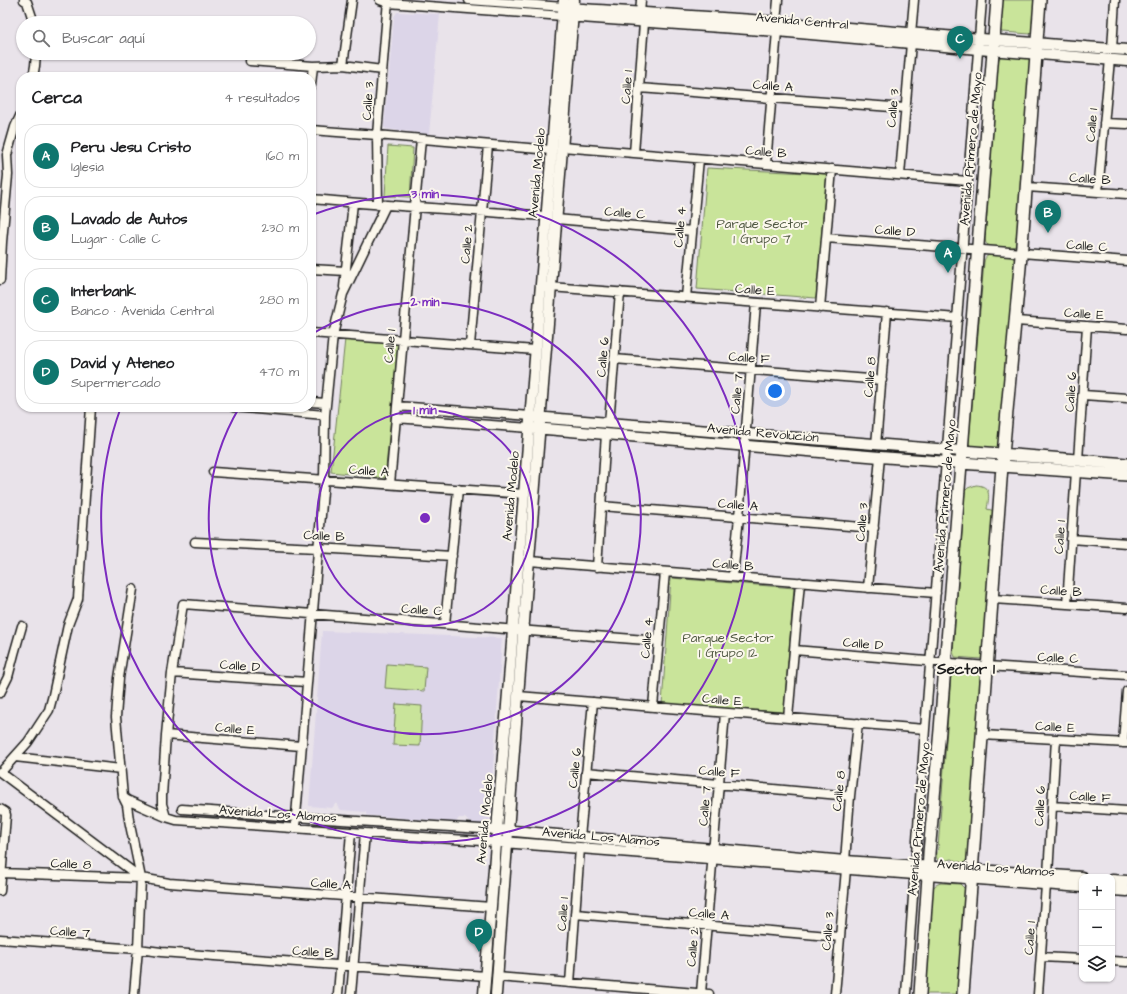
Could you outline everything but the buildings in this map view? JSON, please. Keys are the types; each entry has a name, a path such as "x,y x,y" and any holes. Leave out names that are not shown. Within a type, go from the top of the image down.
{"main road":[{"name":"Avenida Primero de Mayo","path":"920,994 997,0"},
{"path":"963,994 1002,466 1022,253 1040,0"},
{"name":"Avenida Revolución","path":"962,451 1127,464"},
{"name":"Avenida Revolución","path":"962,463 1127,475"}],"street":[{"path":"343,65 352,0"},
{"name":"Avenida Central","path":"469,0 569,8 642,18 776,26 978,44 1037,48 1127,50"},
{"path":"641,0 642,18"},
{"path":"766,164 778,0"},
{"path":"911,38 914,0"},
{"name":"Avenida Primero de Mayo","path":"906,994 930,661 982,0"},
{"path":"1112,49 1115,0"},
{"path":"27,1 32,16"},
{"name":"Avenida Central","path":"385,1 569,8"},
{"name":"Calle 3","path":"382,205 377,135 385,1"},
{"name":"Avenida Modelo","path":"535,417 535,350 551,218 569,8"},
{"name":"Calle 1","path":"634,153 642,18"},
{"name":"Calle 3","path":"900,175 911,38"},
{"name":"Avenida Central","path":"1037,48 1110,60 1127,61"},
{"path":"34,72 35,60"},
{"name":"Calle 1","path":"1098,192 1110,60"},
{"path":"250,61 313,66 343,65 382,70"},
{"path":"312,72 313,66"},
{"name":"Calle A","path":"639,88 905,108"},
{"path":"1104,123 1127,124"},
{"path":"0,280 8,175 7,155 16,125"},
{"name":"Calle B","path":"316,130 421,138 488,145 634,153 968,181"},
{"name":"Calle 1","path":"390,484 421,138"},
{"name":"Calle 2","path":"470,345 488,145"},
{"name":"Calle 4","path":"686,297 699,159"},
{"path":"820,308 832,170"},
{"name":"Calle B","path":"1027,186 1127,194"},
{"name":"Calle C","path":"316,199 482,211 692,231"},
{"path":"294,828 324,479 326,403 333,335 343,294 353,203"},
{"path":"343,294 382,205"},
{"name":"Avenida Modelo","path":"484,994 497,830 518,630 529,561 534,428 550,287 551,218"},
{"name":"Calle D","path":"826,238 978,249"},
{"name":"Calle C","path":"978,249 1127,261"},
{"path":"316,268 346,271"},
{"name":"Calle E","path":"550,287 958,318"},
{"name":"Calle 6","path":"609,423 620,292"},
{"name":"Calle 7","path":"745,440 756,302"},
{"name":"Calle 8","path":"876,444 887,312"},
{"name":"Calle E","path":"1016,321 1127,329"},
{"name":"Calle 6","path":"1078,460 1087,326"},
{"path":"316,333 535,350"},
{"name":"Calle F","path":"614,359 882,380"},
{"path":"1083,395 1127,398"},
{"path":"316,402 326,403"},
{"name":"Avenida Revolución","path":"397,406 609,423 880,457 962,463"},
{"path":"91,412 78,599 68,625 49,710 28,742 0,772 141,878"},
{"path":"290,412 325,415"},
{"name":"Avenida Revolución","path":"396,418 606,434 876,444 962,451"},
{"name":"Avenida Modelo","path":"496,994 518,696 518,630 524,494 534,428"},
{"path":"597,567 606,434"},
{"path":"733,577 745,440"},
{"name":"Calle 3","path":"868,588 880,457"},
{"name":"Calle 1","path":"1067,604 1076,471"},
{"name":"Calle A","path":"213,472 524,494"},
{"path":"445,624 458,489"},
{"name":"Calle A","path":"601,506 874,528"},
{"path":"1071,539 1127,543"},
{"name":"Calle B","path":"195,542 452,556"},
{"name":"Calle B","path":"529,561 936,593"},
{"name":"Calle 4","path":"653,707 665,572"},
{"path":"788,718 800,582"},
{"path":"133,589 119,678 116,717 124,797 127,805 141,878 138,949 134,994"},
{"name":"Calle B","path":"993,599 1127,608"},
{"name":"Calle C","path":"172,673 183,604 659,641"},
{"path":"0,693 8,677 22,626"},
{"name":"Calle D","path":"794,650 945,663"},
{"name":"Calle C","path":"945,663 1127,675"},
{"path":"166,817 162,804 162,796 172,673"},
{"name":"Calle D","path":"172,673 307,682"},
{"path":"1125,743 1127,691"},
{"name":"Calle E","path":"518,696 925,729"},
{"name":"Calle 6","path":"580,837 593,702"},
{"name":"Calle 7","path":"713,854 725,713"},
{"name":"Calle 8","path":"845,865 850,796 858,724"},
{"name":"Calle E","path":"166,735 301,746"},
{"name":"Calle E","path":"982,735 1125,743"},
{"name":"Calle 6","path":"1047,880 1056,739"},
{"path":"15,757 121,769"},
{"name":"Calle F","path":"586,772 850,796"},
{"name":"Avenida Los Alamos","path":"124,797 127,800 176,820 580,848 713,854 1047,880 1079,886"},
{"name":"Calle F","path":"1052,806 1127,811"},
{"path":"0,809 5,812 6,815 0,891"},
{"name":"Avenida Los Alamos","path":"182,809 580,837 713,854"},
{"path":"338,994 351,832"},
{"path":"351,994 365,833"},
{"name":"Calle 1","path":"570,982 580,848"},
{"name":"Calle 2","path":"705,994 706,925 713,854"},
{"name":"Calle 3","path":"834,994 845,865"},
{"name":"Calle 8","path":"1,873 141,878 169,883"},
{"name":"Avenida Los Alamos","path":"1047,880 1079,877"},
{"name":"Calle 1","path":"1038,994 1047,880"},
{"path":"1115,880 1127,881"},
{"name":"Calle A","path":"169,883 491,907"},
{"path":"1115,890 1127,891"},
{"name":"Calle A","path":"575,914 840,937"},
{"name":"Calle 7","path":"0,939 138,949"},
{"name":"Calle B","path":"138,949 340,966 486,976"},
{"path":"1041,957 1079,959"},
{"path":"1115,961 1127,962"},
{"path":"497,977 570,982 642,991 705,994"}],"shaded area":[{"path":"397,12 440,14 429,134 386,129 384,127 394,17"},
{"path":"322,631 502,638 489,825 470,823 465,818 459,818 456,822 366,815 366,812 341,810 336,803 332,808 309,806"}],"green space":[{"path":"1002,0 1037,0 1033,32 1030,34 1000,31"},
{"path":"1002,55 1028,57 1031,60 1017,246 1014,247 990,246 986,244 985,239 998,63"},
{"path":"388,146 413,148 410,197 385,196"},
{"name":"Parque Sector 1 Grupo 7","path":"707,168 827,174 816,298 697,289"},
{"path":"990,255 1012,257 1017,262 1002,444 998,449 973,447 969,444 984,262 986,257"},
{"path":"345,339 398,344 385,478 331,472"},
{"path":"976,485 985,487 989,496 987,509 995,511 984,658 981,659 955,657 953,652 965,491"},
{"name":"Parque Sector 1 Grupo 12","path":"671,578 794,588 784,712 662,704"},
{"path":"387,664 426,667 424,691 385,688"},
{"path":"955,671 981,674 968,852 966,861 963,863 951,859 941,862 936,856 938,848 951,675"},
{"path":"396,704 422,706 420,746 393,745"},
{"path":"937,884 960,884 965,889 959,994 926,994 932,892 933,888"}],"place":[{"name":"Interbank","path":"960,59"},
{"name":"Lavado de Autos","path":"1048,233"},
{"name":"Peru Jesu Cristo","path":"948,273"},
{"name":"David y Ateneo","path":"479,952"}],"district":[{"name":"Sector 1","path":"966,669"}]}
